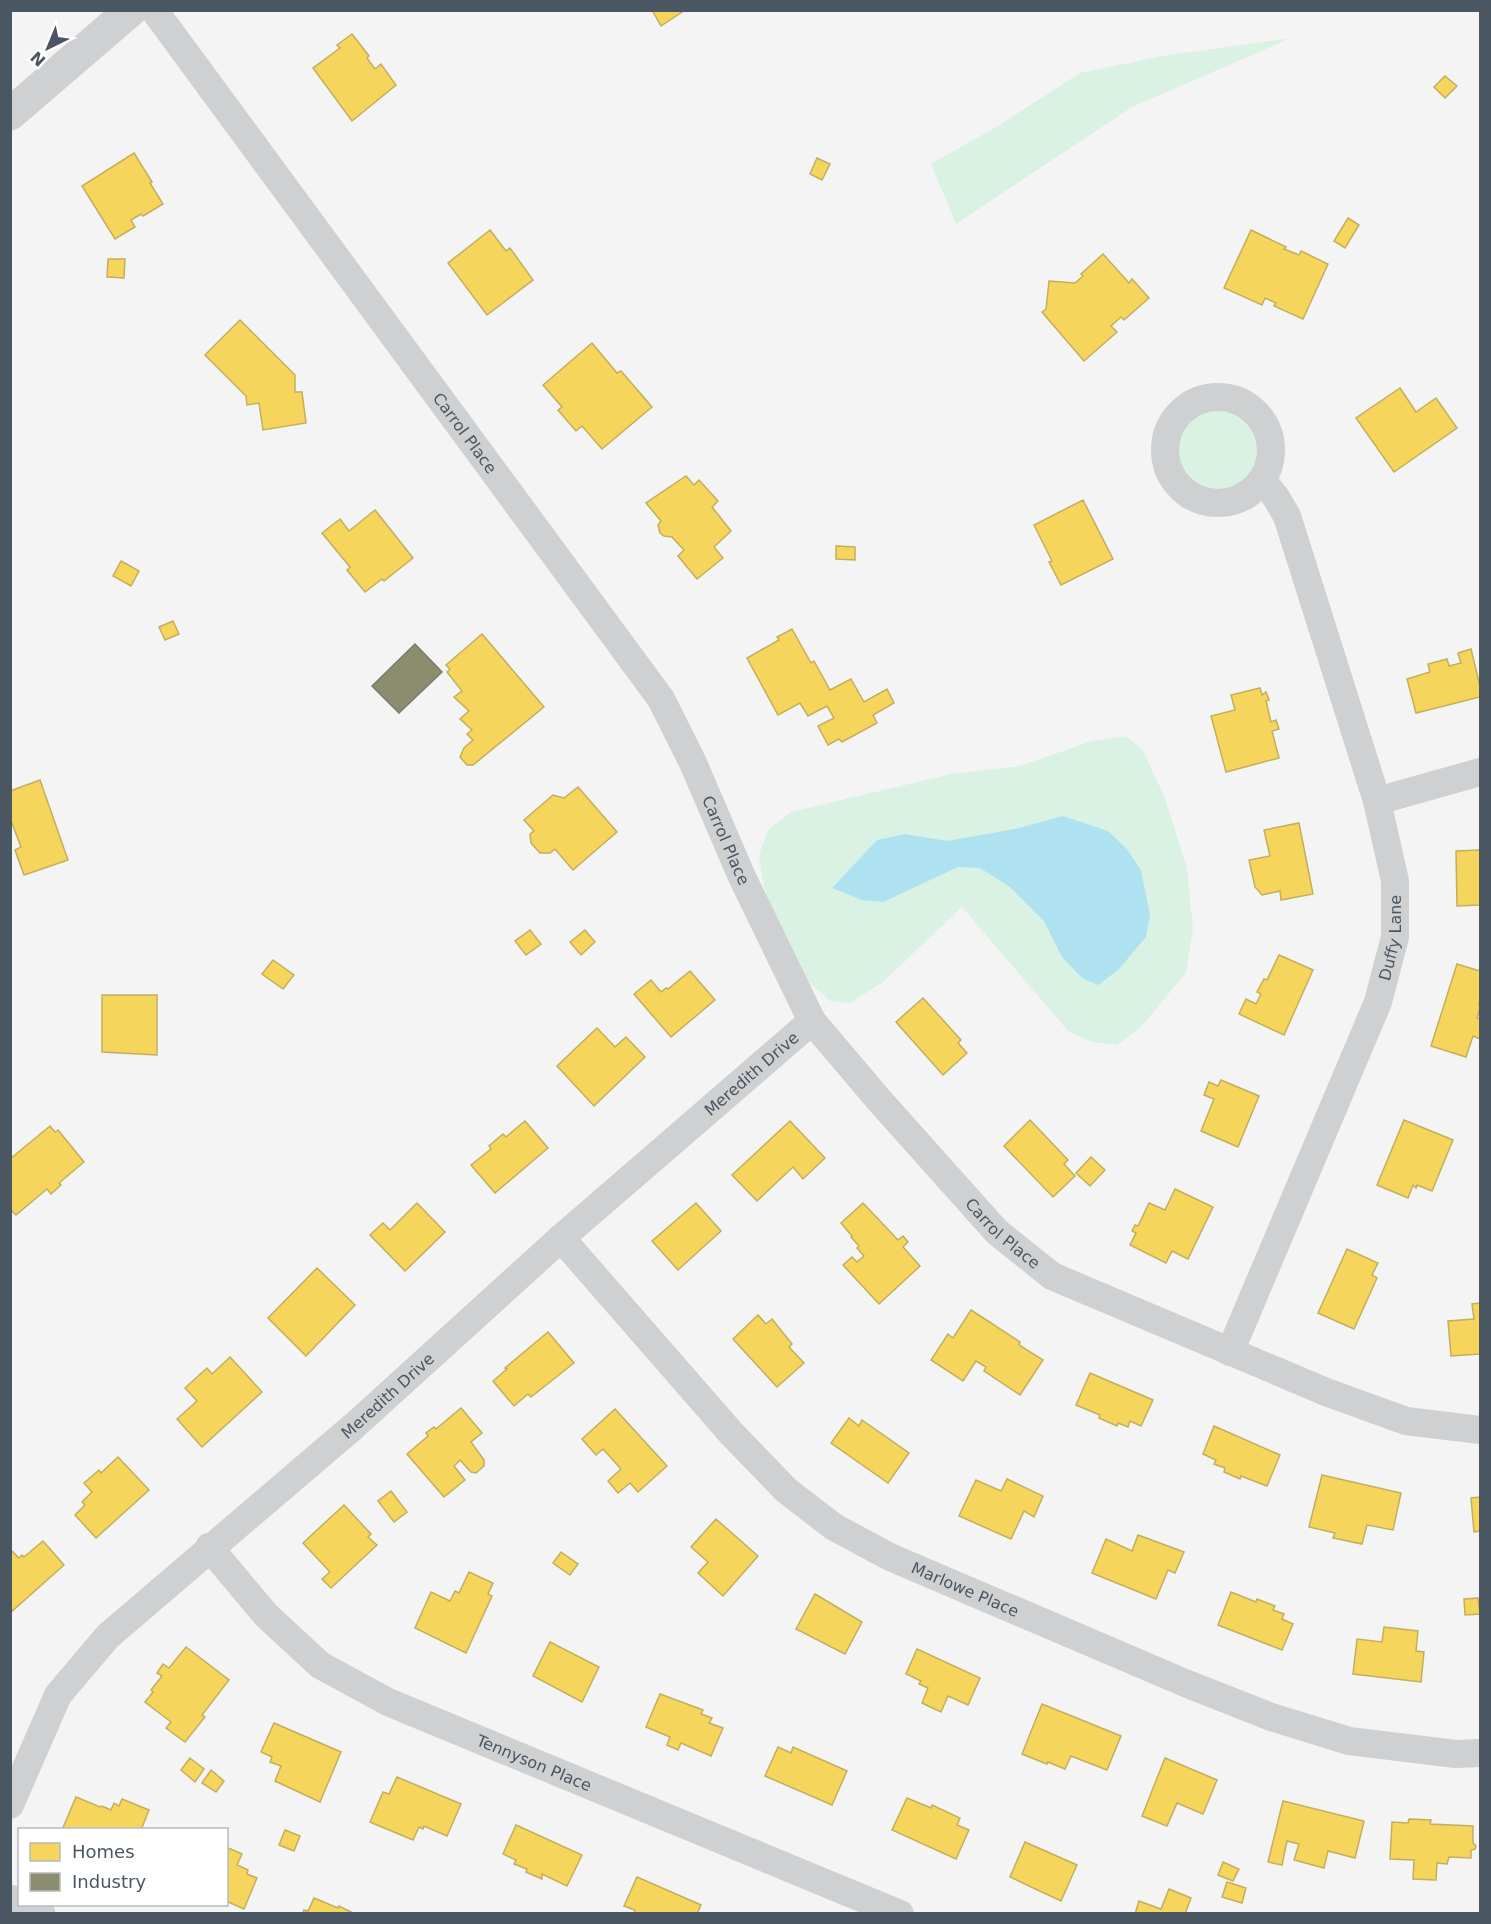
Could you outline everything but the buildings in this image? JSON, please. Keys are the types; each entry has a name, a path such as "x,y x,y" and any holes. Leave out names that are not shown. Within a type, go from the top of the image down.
{"street":[{"path":"10,114 131,10"},
{"name":"Carrol Place","path":"154,10 661,699 693,763 742,877 812,1021 997,1232 1052,1276 1326,1392 1406,1421 1480,1430"},
{"name":"Duffy Lane","path":"1230,1352 1378,1002 1395,937 1395,881 1377,801 1287,516 1262,480"},
{"path":"1377,801 1480,772"},
{"name":"Meredith Drive","path":"10,1805 58,1695 108,1636 209,1547 354,1426 561,1238 812,1021"},
{"name":"Marlowe Place","path":"561,1238 731,1433 786,1490 834,1527 890,1557 1185,1683 1271,1717 1349,1741 1456,1754 1480,1753"},
{"name":"Tennyson Place","path":"209,1547 266,1615 320,1665 388,1702 900,1914"},
{"path":"21,1906 39,1914"}],"green space":[{"path":"1291,38 1132,107 956,224 931,164 998,126 1080,73 1162,56"},
{"path":"1217,405 1234,408 1248,418 1258,432 1261,449 1258,466 1248,480 1234,490 1217,493 1200,490 1186,480 1176,466 1173,449 1176,432 1186,418 1200,408"},
{"path":"1126,736 1142,749 1164,796 1187,868 1193,929 1186,973 1140,1028 1117,1045 1091,1042 1068,1031 962,907 883,982 850,1003 830,1001 800,974 779,929 763,884 759,855 768,830 791,812 951,774 1020,766 1092,741"}],"water":[{"path":"1063,816 1108,831 1126,848 1141,870 1150,915 1146,937 1118,970 1098,985 1082,978 1062,957 1044,921 1010,887 980,868 958,867 883,902 862,900 832,888 877,840 905,834 947,841 1015,829"}]}
